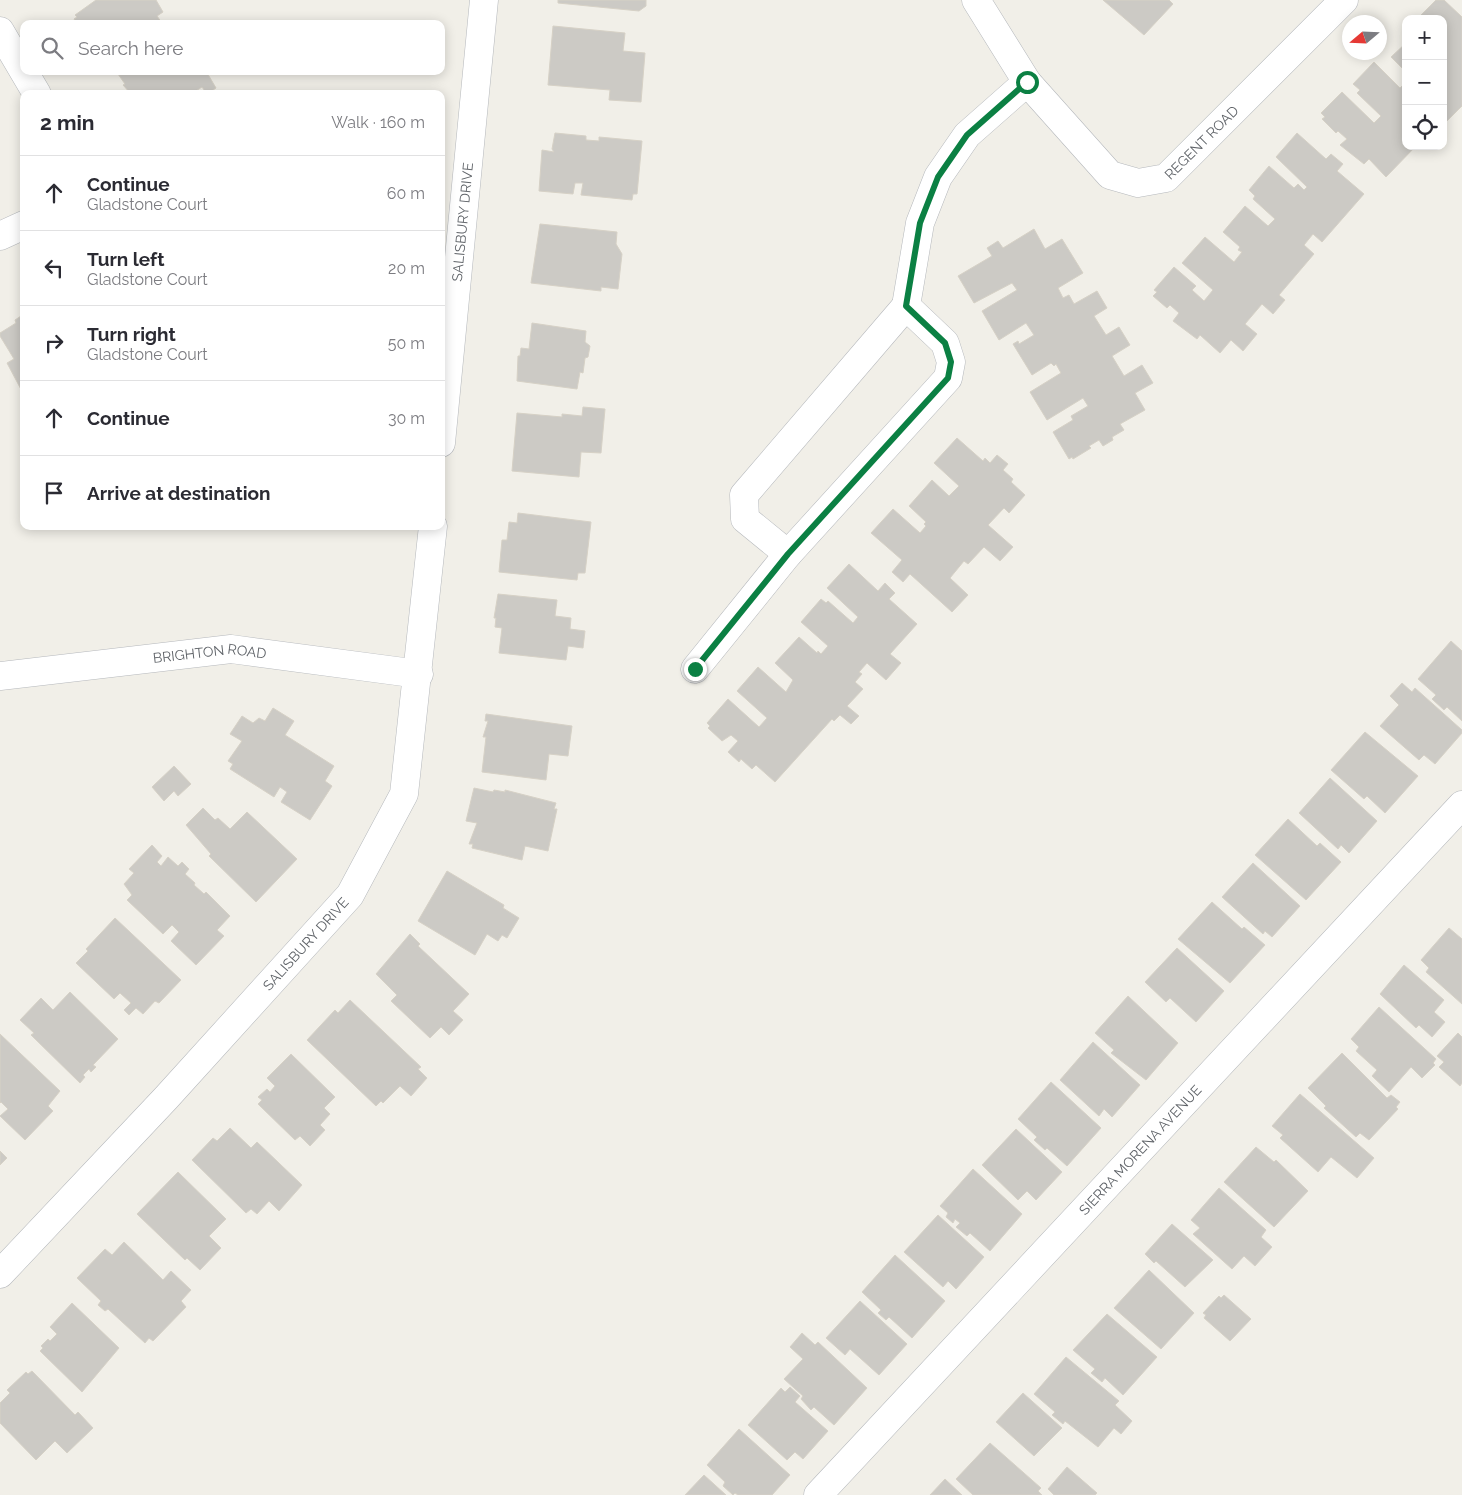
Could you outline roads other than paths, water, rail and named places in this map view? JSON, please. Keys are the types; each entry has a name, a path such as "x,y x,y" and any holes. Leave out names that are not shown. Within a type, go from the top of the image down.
{"street":[{"name":"SALISBURY DRIVE","path":"445,402 484,0"},
{"name":"REGENT ROAD","path":"976,0 1027,82 1110,175 1138,183 1166,178 1344,0"},
{"path":"0,31 20,65"},
{"path":"26,75 35,90"},
{"path":"788,554 746,519 744,495 906,306 920,223 938,177 967,135 1027,82"},
{"path":"0,236 20,227"},
{"path":"695,669 788,554 948,378 951,362 945,343 906,306"},
{"name":"SALISBURY DRIVE","path":"0,1274 166,1098 350,895 404,794 419,674 433,530"},
{"name":"BRIGHTON ROAD","path":"0,676 231,650 419,674"},
{"name":"SIERRA MORENA AVENUE","path":"818,1495 1462,804"}]}
